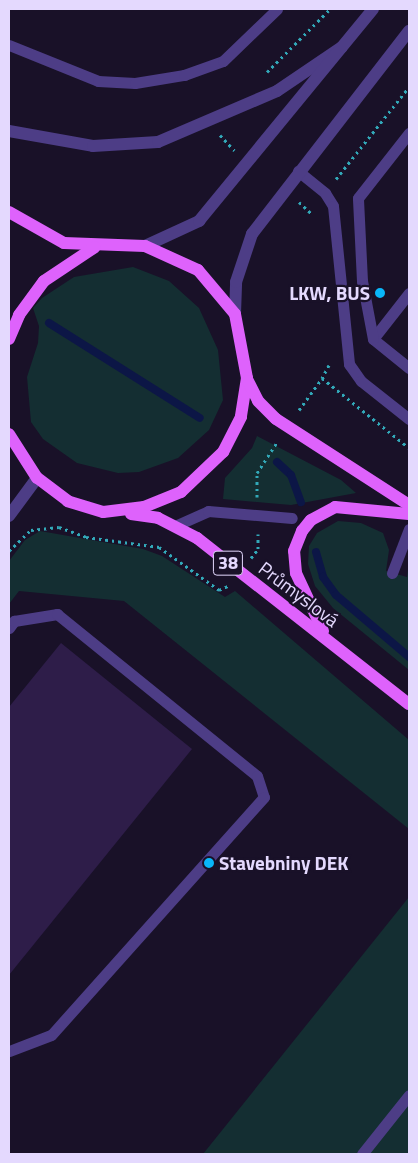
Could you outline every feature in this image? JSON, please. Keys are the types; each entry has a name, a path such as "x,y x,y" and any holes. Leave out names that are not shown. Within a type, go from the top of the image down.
{"main road":[{"path":"9,212 50,238 98,246 145,246 198,270 235,314 247,378 258,401 276,419 409,505"},
{"path":"9,337 44,281 98,246"},
{"path":"9,321 9,337"},
{"path":"103,512 163,502 197,481 233,435 247,378"},
{"name":"38","path":"9,434 37,478 68,501 103,512"},
{"path":"339,647 322,629 302,593 294,563 302,531 311,520 335,508 409,514"},
{"name":"Průmyslová","path":"103,512 158,518 178,525 339,647 409,704"}],"street":[{"path":"145,246 199,222 373,9"},
{"path":"235,314 236,282 244,249 262,217 409,31"},
{"path":"9,131 93,146 158,142 277,91 342,47"},
{"path":"9,516 37,478"}],"lane":[{"path":"9,45 98,81 135,83 184,75 223,61 277,9"},
{"path":"409,134 358,198 362,281 373,338 409,368"},
{"path":"298,171 326,193 334,206 349,364 362,381 409,419"},
{"path":"373,338 409,293"},
{"path":"178,525 208,511 292,518"},
{"path":"392,574 409,529"},
{"path":"9,628 14,621 57,614 257,776 264,797 51,1035 9,1051"},
{"path":"362,1154 409,1095"}],"green space":[{"path":"133,267 169,281 199,308 218,350 223,400 209,430 178,458 139,472 118,473 77,463 43,439 31,422 27,377 38,343 39,326 33,308 42,298 74,277"},
{"path":"257,436 341,480 356,493 291,505 223,499 225,478 252,448"},
{"path":"338,521 361,523 383,533 389,550 386,571 407,577 409,562 409,670 333,608 315,586 308,564 309,546 317,533"},
{"path":"40,531 143,549 162,556 225,597 235,591 409,740 409,829 124,601 19,591 9,604 9,561 25,540"},
{"path":"409,897 409,1154 203,1154"}],"building":[{"path":"61,643 192,749 9,975 9,707"}],"waterway":[{"path":"49,323 200,418"},
{"path":"277,462 291,475 301,502"},
{"path":"316,552 323,577 336,595 409,657"}],"place":[{"name":"LKW, BUS","path":"380,293"},
{"name":"Stavebniny DEK","path":"209,863"}]}
